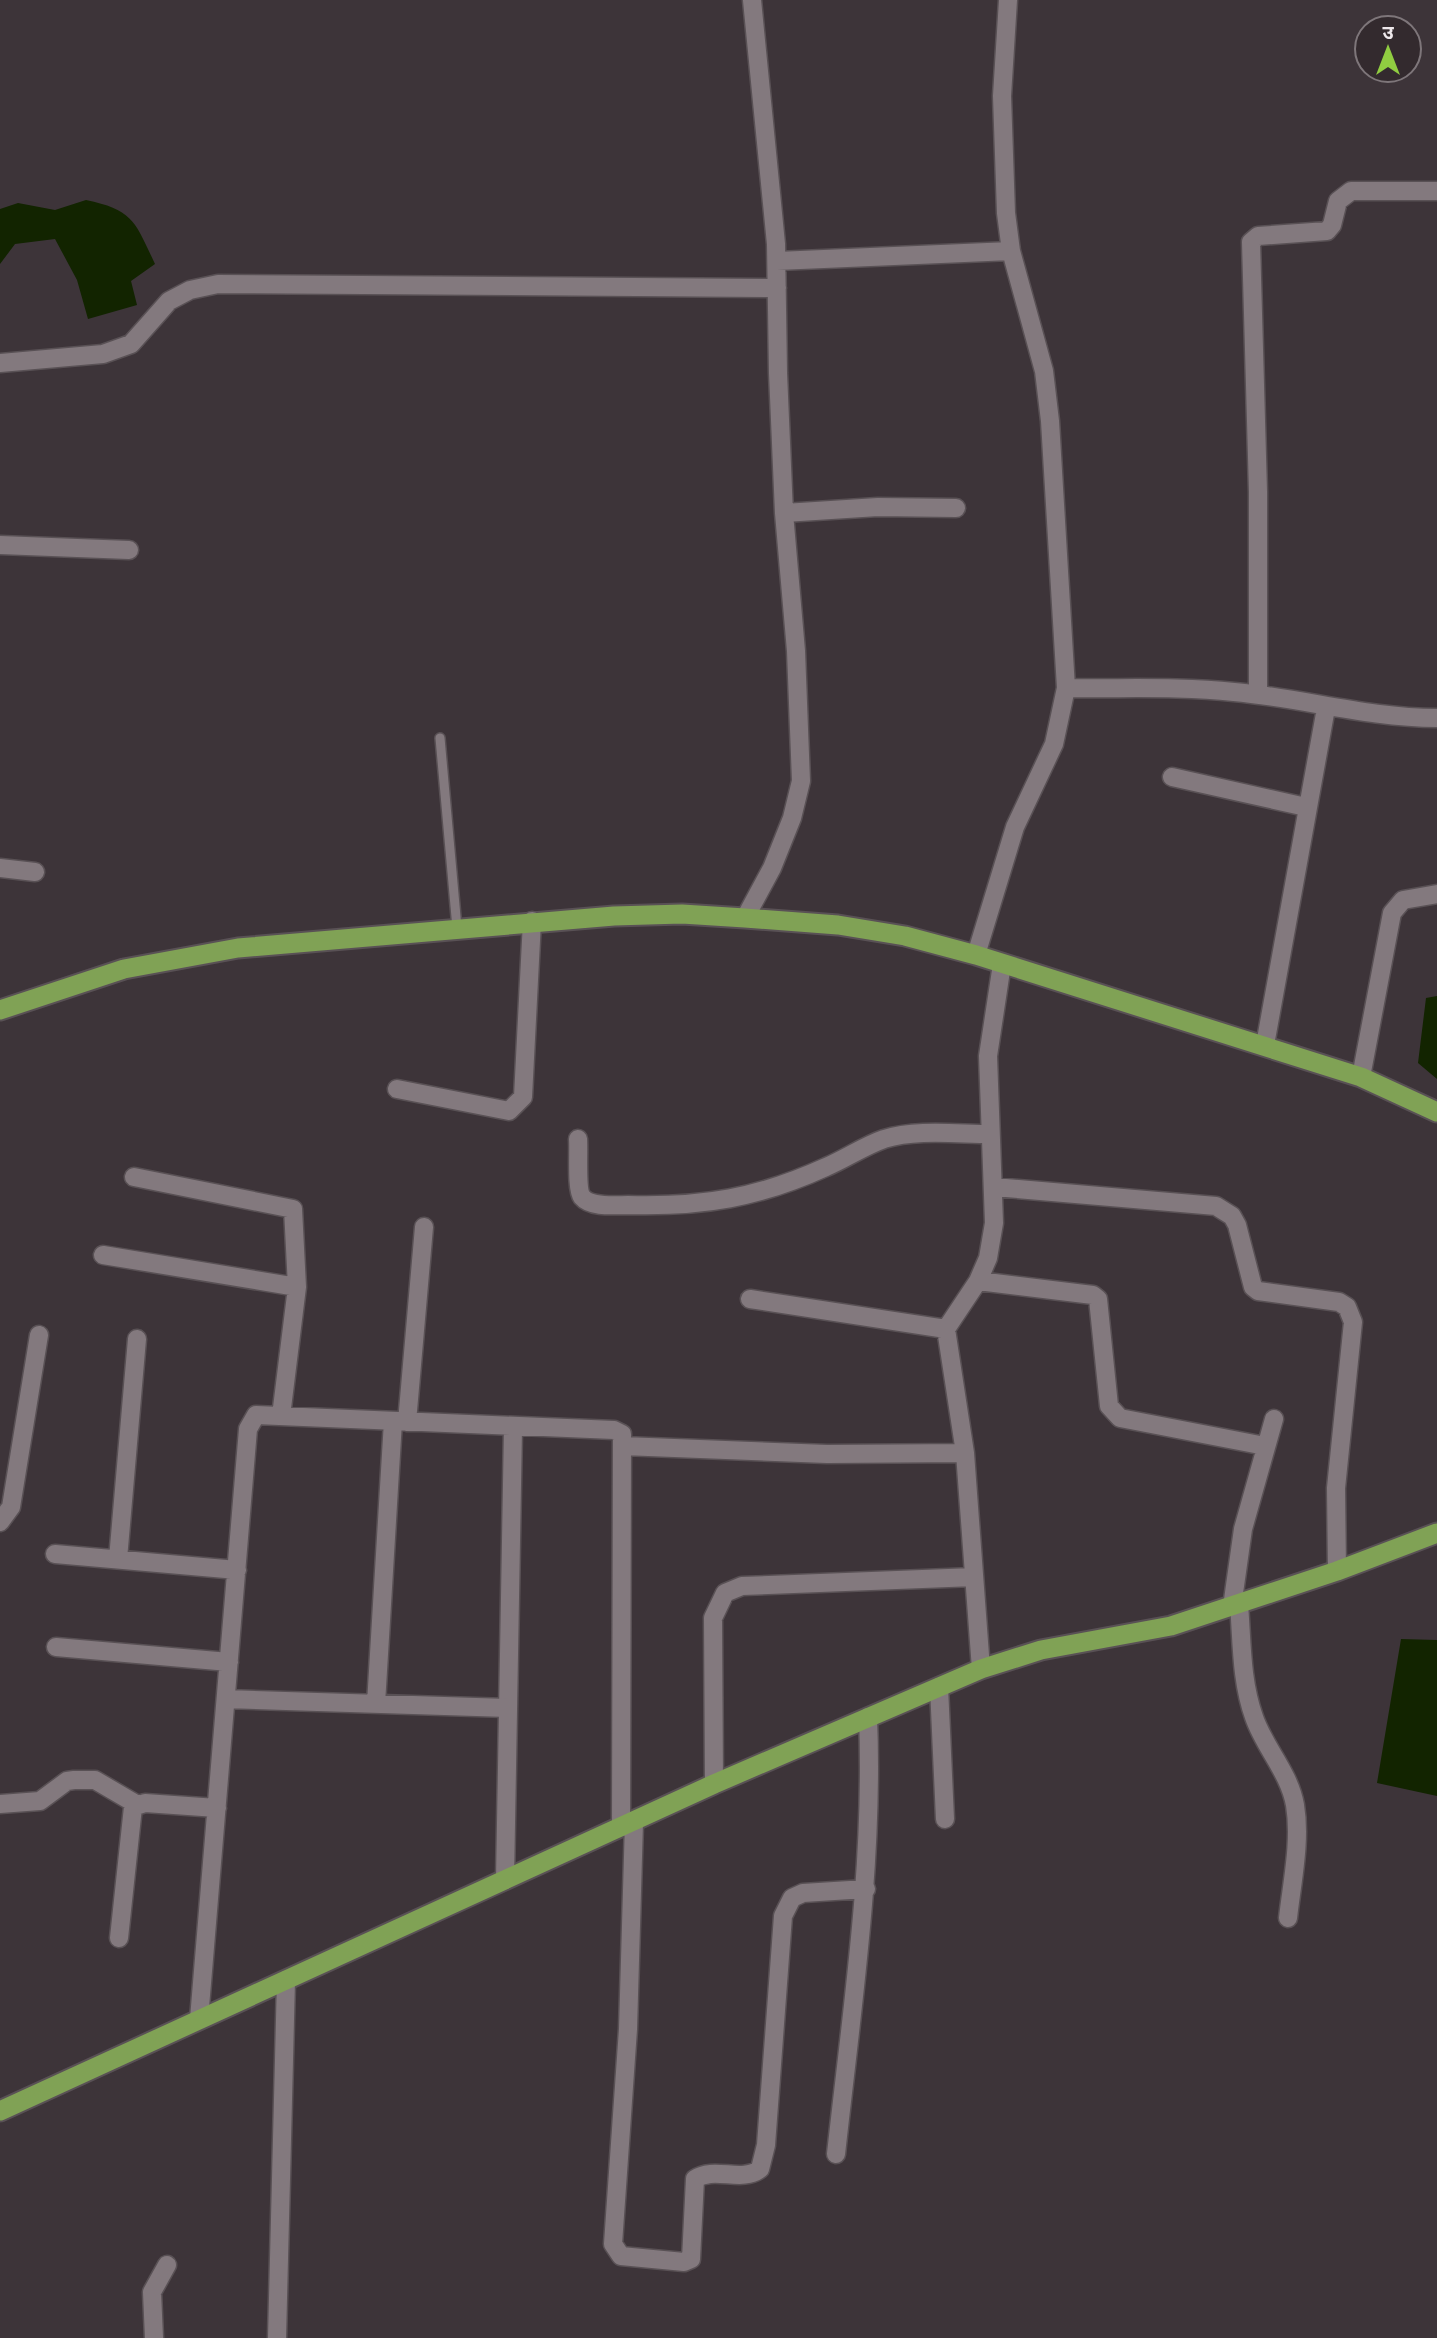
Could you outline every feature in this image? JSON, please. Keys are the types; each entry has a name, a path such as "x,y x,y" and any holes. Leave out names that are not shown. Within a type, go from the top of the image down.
{"highway":[{"path":"0,1010 136,966 238,948 531,921 668,914 745,918 878,931 976,955 1361,1077 1437,1112"},
{"path":"0,2111 714,1784 981,1669 1041,1650 1171,1626 1337,1571 1437,1533"}],"street":[{"path":"745,918 772,868 792,818 801,781 796,652 784,513 777,261 752,0"},
{"path":"976,955 1015,827 1054,744 1066,688 1050,421 1044,371 1011,251 1002,166 1002,96 1008,0"},
{"path":"1258,695 1258,492 1251,242 1258,236 1322,233 1332,225 1338,201 1351,191 1437,191"},
{"path":"777,261 1011,251"},
{"path":"0,363 103,354 121,348 131,344 169,302 190,290 219,284 777,288"},
{"path":"784,513 878,507 956,508"},
{"path":"0,545 129,550"},
{"path":"1066,688 1225,691 1326,708 1410,718 1437,718"},
{"path":"1265,1045 1326,708"},
{"path":"1172,777 1306,807"},
{"path":"0,868 35,872"},
{"path":"1361,1077 1392,913 1403,900 1437,894"},
{"path":"397,1089 509,1111 519,1104 523,1097 531,921"},
{"path":"981,1669 965,1453 946,1329 978,1282 988,1258 994,1223 988,1056 1002,964"},
{"path":"578,1139 580,1192 584,1200 593,1204 706,1205 733,1200 824,1168 884,1139 907,1135 990,1133"},
{"path":"134,1177 293,1209 297,1287 281,1416"},
{"path":"994,1186 1216,1206 1232,1216 1237,1225 1253,1287 1258,1291 1339,1302 1347,1307 1353,1322 1336,1488 1337,1571"},
{"path":"376,1704 400,1422 424,1227"},
{"path":"103,1255 297,1287"},
{"path":"978,1282 1093,1295 1098,1299 1109,1406 1120,1418 1265,1446"},
{"path":"750,1299 946,1329"},
{"path":"0,1522 11,1507 39,1335"},
{"path":"118,1559 137,1339"},
{"path":"199,2019 248,1429 256,1415 513,1428 614,1430 622,1434 628,2029 613,2244 621,2256 684,2262 691,2259 695,2179 703,2174 751,2174 760,2169 766,2145 783,1916 792,1898 803,1893 866,1889"},
{"path":"1274,1419 1243,1530 1235,1606 1246,1690 1254,1718 1270,1753 1285,1775 1295,1804 1295,1845 1289,1918"},
{"path":"505,1880 513,1428"},
{"path":"624,1446 827,1454 965,1453"},
{"path":"55,1554 237,1570"},
{"path":"714,1784 713,1618 725,1593 742,1586 974,1577"},
{"path":"56,1647 229,1662"},
{"path":"939,1686 945,1819"},
{"path":"226,1699 508,1708"},
{"path":"836,2154 866,1889 871,1792 868,1717"},
{"path":"0,1804 40,1801 67,1782 95,1780 136,1804 217,1808"},
{"path":"119,1938 130,1819 136,1804"},
{"path":"277,2338 286,1980"},
{"path":"154,2338 152,2292 167,2264"}],"lane":[{"path":"440,738 457,928"}],"shaded area":[{"path":"86,200 114,208 131,220 155,264 131,281 137,305 88,319 77,280 55,239 15,244 0,264 0,209 18,203 55,210"},
{"path":"1437,996 1437,1079 1418,1063 1426,998"},
{"path":"1401,1639 1437,1640 1437,1796 1377,1783"}]}
